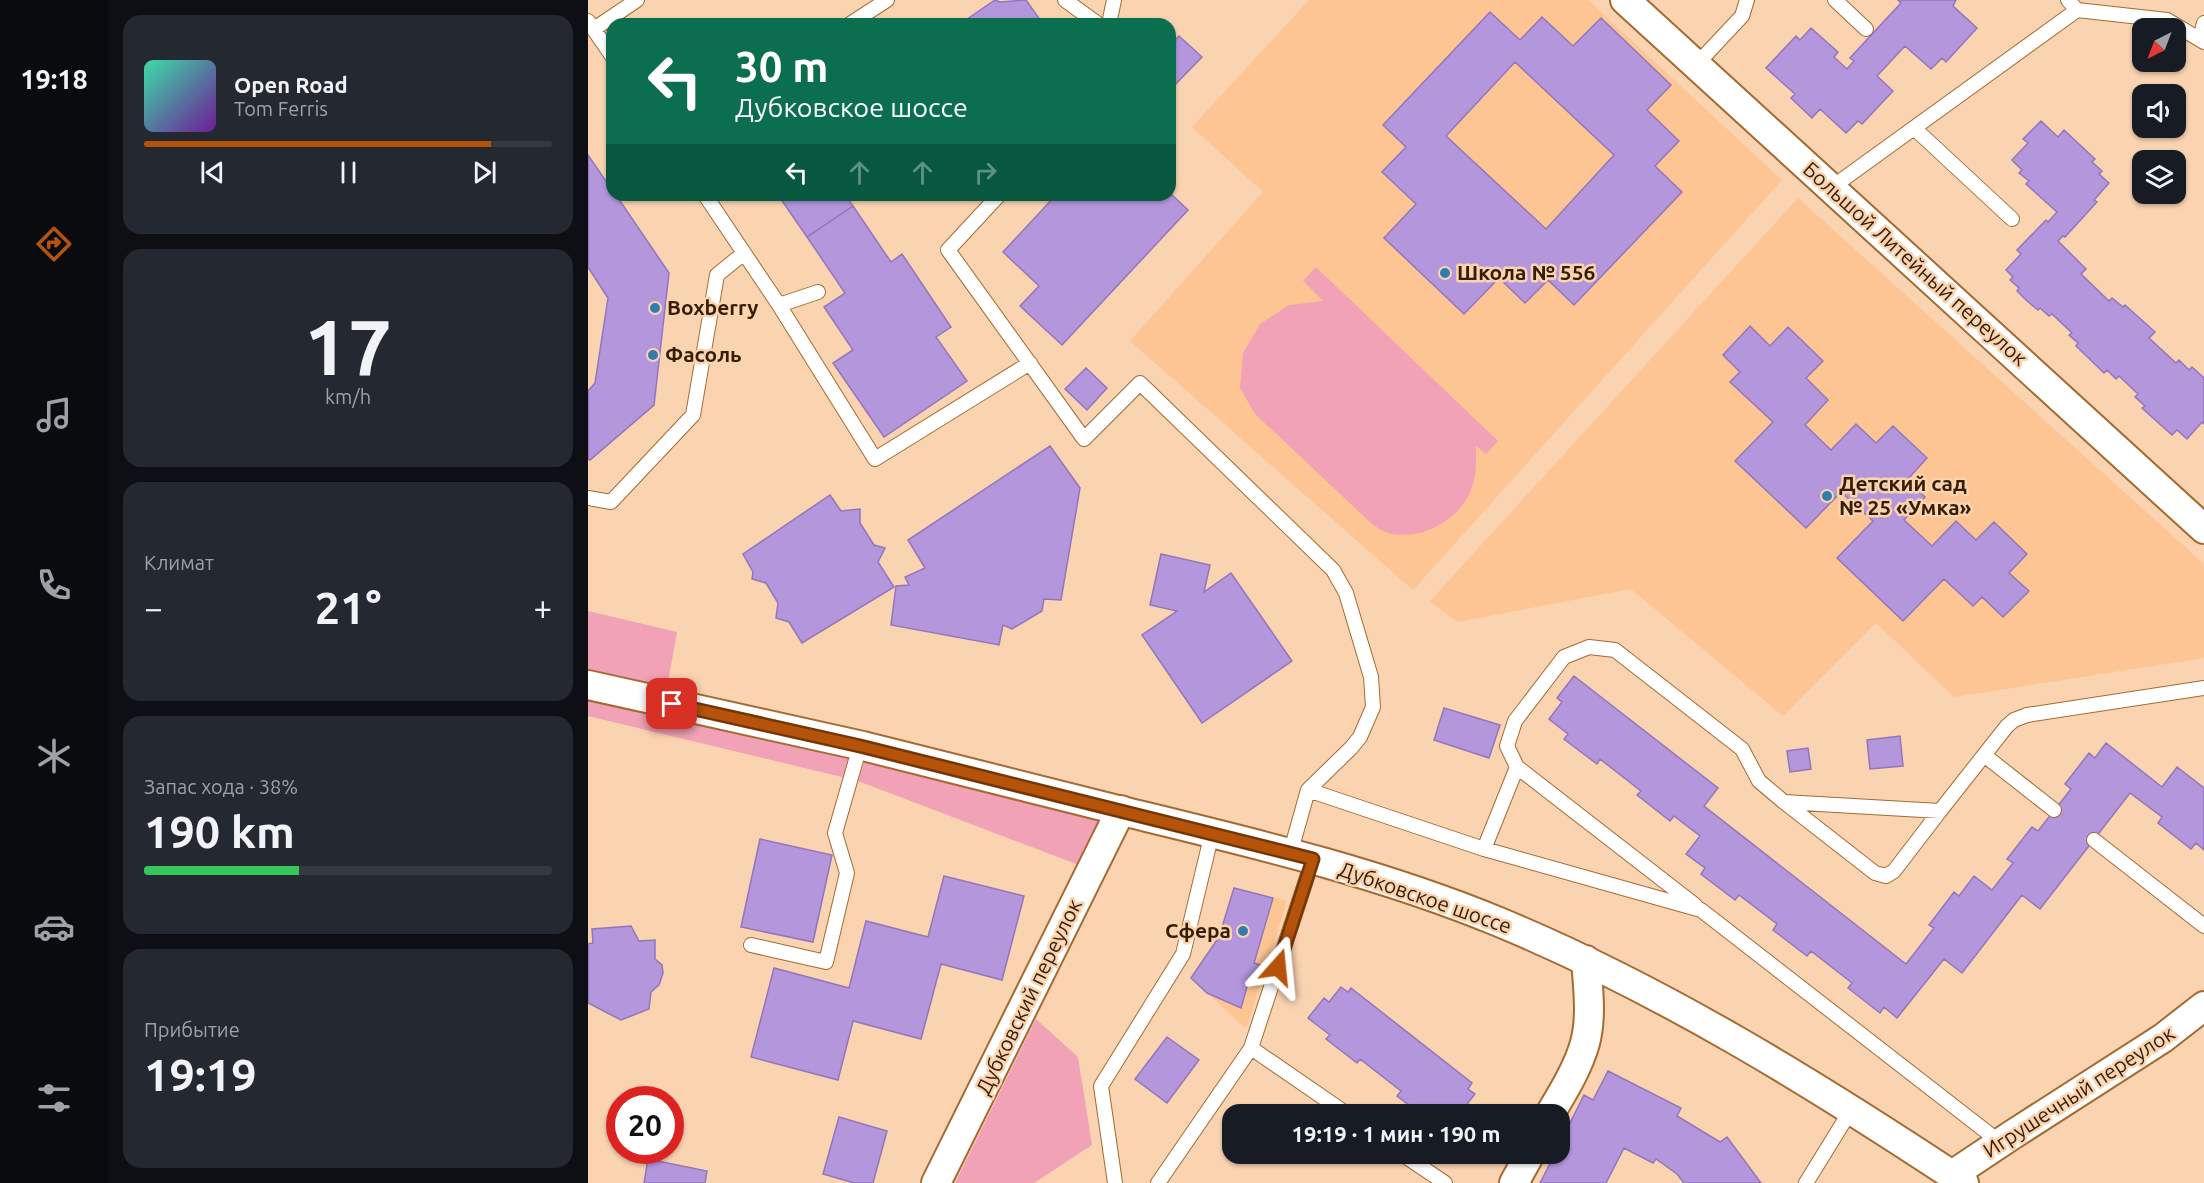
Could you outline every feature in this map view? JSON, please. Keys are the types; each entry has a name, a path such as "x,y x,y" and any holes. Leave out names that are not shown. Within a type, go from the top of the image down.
{"street":[{"name":"Большой Литейный переулок","path":"1625,0 2203,526"},
{"name":"Дубковское шоссе","path":"588,685 860,746 1121,810 1302,857 1400,886 1496,921 1586,960 1721,1032 1851,1110 1958,1179"},
{"name":"Дубковский переулок","path":"936,1183 1121,810"},
{"path":"1556,1104 1569,1081 1585,1042 1589,998 1586,960"},
{"name":"Игрушечный переулок","path":"1958,1179 2001,1143 2163,1038 2204,1006"},
{"path":"1514,1183 1524,1164"}],"lane":[{"path":"606,47 591,25 637,0"},
{"path":"859,18 887,0"},
{"path":"1065,0 1090,18"},
{"path":"1110,18 1113,0"},
{"path":"1696,65 1742,16 1749,0"},
{"path":"1835,0 1866,29"},
{"path":"1831,188 1914,128 2073,5 2167,20 2202,41 2204,23"},
{"path":"1914,128 2012,219"},
{"path":"709,201 779,305 875,459 1030,363"},
{"path":"993,201 948,250 1084,439 1140,383 1333,570 1347,593 1371,677 1373,707 1355,742 1308,790 1302,857 1251,1048 1158,1183"},
{"path":"588,498 611,502 693,416 717,275 744,253"},
{"path":"779,305 818,292"},
{"path":"2001,1143 1517,767 1506,746 1515,721 1564,657 1589,648 1615,650 1742,749 1759,781 1784,802 1875,873 1886,876 1894,871 2014,720 2026,715 2204,688"},
{"path":"751,945 826,962 847,873 835,832 860,746"},
{"path":"1984,755 2054,810"},
{"path":"1484,849 1517,767"},
{"path":"1308,790 1484,849 1701,909"},
{"path":"1784,802 1941,811"},
{"path":"1115,1183 1101,1086 1183,954 1212,833"},
{"path":"2094,840 2204,926"},
{"path":"1251,1048 1332,1104"},
{"path":"1806,1183 1851,1110"},
{"path":"1417,1164 1445,1183"}],"shaded area":[{"name":"Школа № 556","path":"1309,0 1588,0 1782,180 1413,590 1130,341 1263,192 1192,127"},
{"name":"Детский сад № 25 «Умка»","path":"1798,198 2204,564 2204,658 1954,697 1876,623 1783,716 1631,589 1457,622 1430,601"},
{"path":"1316,267 1498,441 1486,454 1476,446 1475,475 1470,492 1456,512 1436,527 1400,535 1386,532 1372,524 1255,414 1240,388 1243,353 1260,324 1289,305 1323,301 1303,281"},
{"path":"588,611 677,632 666,693 588,675"},
{"path":"588,701 851,752 846,778 588,716"},
{"path":"866,757 1108,814 1084,867 858,781"},
{"path":"1234,888 1287,901 1246,1029 1191,978 1219,937"},
{"path":"1036,1019 1078,1057 1092,1145 1034,1183 955,1183"}],"building":[{"path":"995,0 1000,2 1026,0 1039,18 969,18"},
{"path":"1898,0 1956,0 1953,6 1977,28 1946,62 1942,58 1931,69 1905,46 1877,76 1893,91 1862,124 1858,121 1846,133 1820,109 1812,118 1791,98 1795,94 1766,68 1796,36 1800,40 1811,28 1838,52 1834,57 1847,69 1854,61 1850,58 1901,3"},
{"path":"1490,12 1520,40 1542,17 1573,46 1601,18 1671,85 1647,110 1679,141 1655,166 1682,192 1574,305 1548,280 1525,303 1499,278 1464,314 1384,238 1416,204 1382,172 1406,147 1383,125","holes":["1515,62 1614,155 1546,229 1446,136"]},
{"path":"1179,36 1202,57 1176,84 1176,39"},
{"path":"2041,121 2058,137 2064,130 2095,159 2092,162 2102,171 2099,174 2109,183 2094,200 2097,202 2065,237 2063,236 2058,241 2086,269 2081,274 2109,301 2112,298 2123,307 2125,305 2155,332 2149,338 2176,363 2179,360 2189,370 2192,367 2204,378 2204,424 2202,422 2187,439 2177,430 2172,435 2142,408 2145,406 2135,397 2138,394 2119,376 2116,379 2107,370 2104,373 2076,346 2078,343 2069,335 2072,333 2052,314 2049,316 2027,301 2017,291 2019,288 2010,280 2013,277 2006,270 2021,254 2017,250 2057,212 2026,184 2029,181 2019,173 2022,170 2012,160 2028,143 2023,139"},
{"path":"588,155 606,181 606,201 620,201 669,273 654,405 590,460 588,459 588,391 595,383 608,298 588,267"},
{"path":"1176,199 1188,210 1062,345 1020,306 1039,286 1003,252 1050,201 1176,201"},
{"path":"782,201 849,201 853,206 807,237"},
{"path":"853,206 891,262 902,254 951,327 936,337 967,381 884,437 833,363 853,350 824,307 845,293 807,237"},
{"path":"1750,326 1770,346 1788,327 1823,361 1806,378 1828,400 1805,425 1831,450 1856,424 1876,443 1893,426 1927,458 1907,480 1925,497 1904,520 1932,546 1956,521 1976,540 1994,522 2027,554 2009,573 2029,591 2003,617 1982,597 1973,606 1944,579 1903,621 1837,558 1873,521 1841,492 1806,528 1735,461 1773,422 1730,382 1740,372 1723,355"},
{"path":"1086,368 1107,388 1087,410 1065,389"},
{"path":"1050,446 1080,488 1061,600 1044,599 1042,611 1012,629 1003,625 999,645 891,625 896,586 909,585 905,577 925,568 908,540"},
{"path":"830,495 841,511 860,509 860,523 874,545 885,548 878,562 894,587 802,643 789,622 776,618 778,603 766,583 752,579 753,572 743,554"},
{"path":"1161,554 1210,565 1204,592 1231,573 1292,661 1202,723 1142,635 1177,611 1150,605"},
{"path":"1574,676 1718,788 1704,806 1906,964 1934,928 1929,925 1954,892 1959,896 1974,876 1992,890 2013,863 2007,859 2032,827 2038,831 2071,789 2065,784 2089,753 2095,758 2106,743 2162,787 2177,767 2204,788 2204,850 2196,843 2191,849 2158,823 2162,817 2130,793 2040,909 2022,895 1962,973 1944,959 1897,1018 1884,1007 1880,1013 1848,988 1852,983 1811,951 1807,956 1773,930 1777,924 1739,895 1735,900 1701,874 1705,868 1686,854 1700,836 1674,816 1670,821 1637,795 1641,791 1600,759 1597,764 1564,739 1568,734 1549,719 1562,702 1557,698"},
{"path":"1444,708 1500,725 1489,758 1434,740"},
{"path":"1900,736 1903,766 1870,769 1867,740"},
{"path":"1808,748 1811,769 1790,772 1787,751"},
{"path":"760,839 832,855 813,942 741,927"},
{"path":"944,876 1024,896 1002,980 941,964 921,1039 853,1021 838,1080 751,1057 774,968 849,988 866,921 928,937"},
{"path":"1234,888 1273,898 1254,963 1263,966 1258,983 1249,980 1241,1008 1207,993 1191,978 1219,937"},
{"path":"631,926 639,941 655,940 655,959 662,965 663,973 659,985 651,992 649,1009 621,1020 588,1003 588,944 593,943 592,929"},
{"path":"1341,987 1348,992 1351,988 1472,1083 1468,1089 1475,1094 1467,1104 1408,1104 1397,1096 1401,1091 1360,1059 1357,1063 1326,1039 1330,1035 1308,1018 1324,998 1329,1002"},
{"path":"1167,1037 1199,1060 1167,1103 1135,1079"},
{"path":"1608,1071 1681,1108 1677,1116 1720,1142 1727,1137 1761,1183 1684,1183 1677,1174 1656,1159 1653,1163 1624,1148 1606,1183 1540,1183 1550,1164 1570,1164 1570,1123 1584,1095 1593,1100"},
{"path":"839,1117 887,1131 873,1183 854,1183 823,1174"},
{"path":"647,1164 673,1164 707,1171 705,1183 644,1183"}],"place":[{"name":"Школа № 556","path":"1445,273"},
{"name":"Boxberry","path":"655,308"},
{"name":"Фасоль","path":"653,355"},
{"name":"Детский сад № 25 «Умка»","path":"1827,496"},
{"name":"Сфера","path":"1243,931"}],"route":[{"path":"672,704 860,746 1313,859 1278,967"}]}
